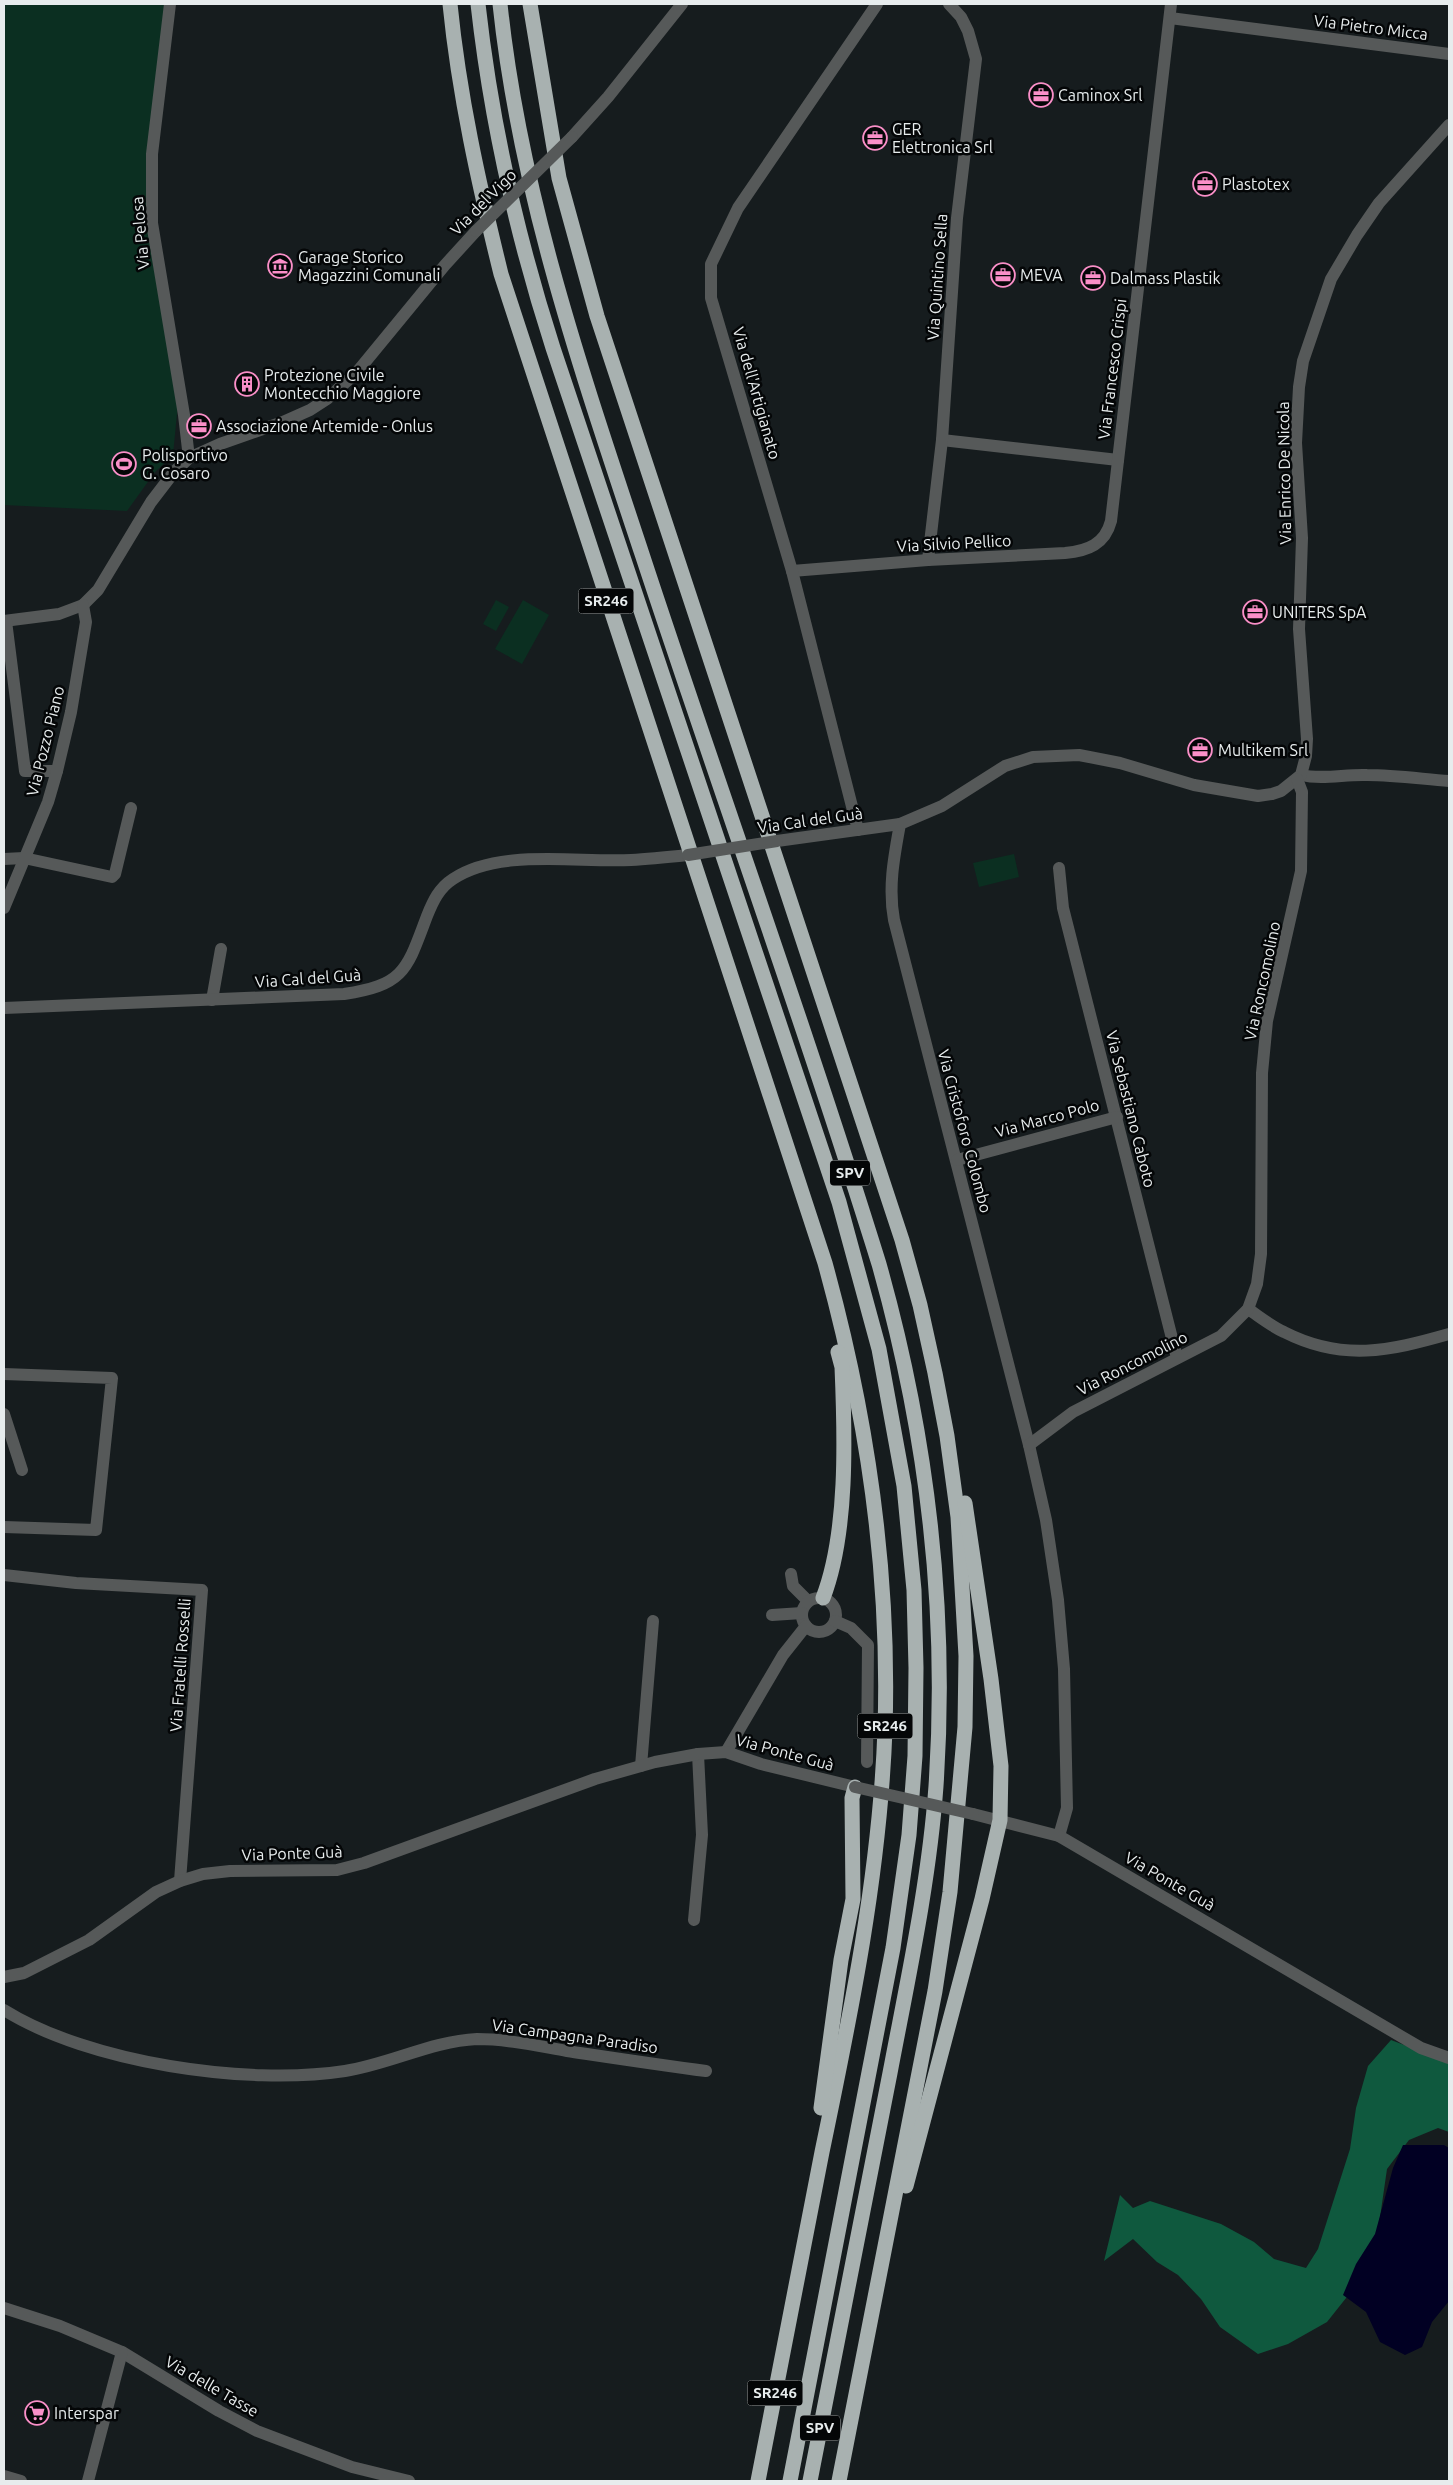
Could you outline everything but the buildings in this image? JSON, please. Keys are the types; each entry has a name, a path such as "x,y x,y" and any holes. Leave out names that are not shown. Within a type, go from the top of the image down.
{"highway":[{"name":"SR246","path":"450,4 454,50 467,122 501,274 585,537 802,1188 840,1320 854,1378 867,1447 882,1579 886,1662 884,1738 873,1873 840,2061 758,2481"},
{"name":"SPV","path":"478,4 497,137 530,273 553,348 839,1202 879,1349 904,1486 914,1590 916,1668 915,1756 909,1835 893,1948 790,2481"},
{"name":"SPV","path":"500,4 524,158 553,276 641,550 879,1264 908,1378 928,1496 936,1574 939,1652 936,1784 931,1842 915,1944 810,2481"},
{"path":"530,4 559,178 597,316 873,1147 920,1305 940,1362 955,1430 992,1689 1001,1766 1000,1820 982,1899 878,2285"},
{"path":"802,1188 842,1376 842,1484 832,1569 816,1599"},
{"path":"839,2481 935,1991 950,1892 965,1727 966,1656 958,1517 947,1436 920,1305"},
{"path":"799,2267 807,2185 819,2122 841,1960 853,1899 852,1798 856,1788"}],"street":[{"name":"Via Pelosa","path":"170,4 152,154 152,223 184,415 189,458"},
{"name":"Via del Vigo","path":"189,458 220,444 283,422 310,410 327,399 357,372 445,265 476,231 572,137 608,98 682,4"},
{"name":"Via dell'Artigianato","path":"858,830 792,571 711,298 711,264 738,208 877,4"},
{"name":"Via Quintino Sella","path":"928,560 942,440 958,218 976,59 968,31 961,17 949,4"},
{"name":"Via Francesco Crispi","path":"1109,530 1171,4"},
{"name":"Via Pietro Micca","path":"1170,18 1449,54"},
{"name":"Via Enrico De Nicola","path":"1299,777 1306,756 1307,739 1299,629 1302,538 1296,443 1299,386 1303,361 1331,279 1357,235 1379,203 1449,125"},
{"path":"942,440 1118,460"},
{"path":"57,771 25,771 5,621 59,614 83,605 98,590 151,502 174,472 189,458"},
{"name":"Via Silvio Pellico","path":"792,571 928,560 1081,552 1100,542 1109,530"},
{"name":"Via Pozzo Piano","path":"4,908 48,802 57,771 71,712 84,631 83,605"},
{"name":"Via Cal del Guà","path":"4,1008 344,994 379,988 407,964 436,896 453,879 480,868 500,862 540,859 631,860 688,855 900,824 942,806 1005,766 1033,757 1079,755 1120,763 1194,785 1258,796 1281,791 1299,777"},
{"path":"1299,777 1320,778 1366,774 1405,775 1449,781"},
{"name":"Via Roncomolino","path":"1029,1445 1073,1412 1221,1336 1248,1310 1257,1284 1261,1254 1262,1073 1265,1038 1301,871 1302,792 1299,777"},
{"path":"4,859 24,858 112,877 115,874 131,808"},
{"name":"Via Cristoforo Colombo","path":"900,824 891,875 890,900 894,920 1029,1445 1046,1520 1058,1600 1064,1669 1067,1808 1059,1836"},
{"name":"Via Sebastiano Caboto","path":"1060,868 1063,908 1177,1358"},
{"path":"212,1000 221,949"},
{"name":"Via Marco Polo","path":"956,1160 1117,1116"},
{"path":"1248,1310 1284,1332 1329,1349 1350,1352 1416,1343 1449,1334"},
{"path":"4,1374 112,1378 96,1530 4,1527"},
{"path":"4,1414 22,1470"},
{"path":"791,1574 793,1586 816,1599 833,1604 836,1615 835,1620 828,1629 822,1632 811,1630 806,1626 802,1613"},
{"name":"Via Fratelli Rosselli","path":"4,1576 76,1583 202,1590 180,1880"},
{"path":"772,1615 802,1613 816,1599"},
{"path":"835,1620 851,1628 868,1645 866,1762"},
{"path":"641,1766 653,1621"},
{"path":"726,1752 783,1655 806,1626"},
{"name":"Via Ponte Guà","path":"4,1977 24,1973 89,1940 149,1897 180,1880 203,1874 230,1871 337,1870 364,1864 596,1779 641,1766 698,1754 726,1752 760,1764 856,1788 1000,1820 1059,1836 1422,2048 1449,2058"},
{"path":"694,1920 702,1835 698,1754"},
{"name":"Via Campagna Paradiso","path":"4,2010 36,2026 96,2049 143,2060 234,2073 288,2075 345,2071 378,2064 443,2043 486,2039 706,2071"},
{"name":"Via delle Tasse","path":"4,2308 60,2326 122,2352 219,2411 257,2431 352,2467 408,2481"},
{"path":"88,2481 122,2352"},
{"path":"4,2476 21,2481"}],"green space":[{"path":"4,4 165,4 148,149 178,403 173,455 155,472 127,511 4,505"},
{"path":"496,600 509,607 496,631 483,624"},
{"path":"523,600 549,615 522,664 495,649"},
{"path":"1014,854 1019,877 979,887 973,863"},
{"path":"1391,2040 1449,2062 1449,2132 1438,2128 1409,2140 1387,2169 1376,2245 1354,2288 1327,2322 1288,2344 1258,2354 1220,2327 1201,2299 1178,2275 1157,2262 1133,2239 1104,2261 1120,2195 1133,2208 1150,2201 1221,2224 1254,2242 1274,2259 1306,2268 1318,2249 1350,2149 1356,2108 1368,2066"}],"water":[{"path":"1403,2145 1444,2145 1449,2148 1449,2301 1432,2322 1422,2347 1405,2355 1380,2342 1366,2312 1343,2295 1356,2264 1375,2234 1393,2168"}],"place":[{"name":"Caminox Srl","path":"1041,95"},
{"name":"GER Elettronica Srl","path":"875,138"},
{"name":"Plastotex","path":"1205,184"},
{"name":"Garage Storico Magazzini Comunali","path":"280,266"},
{"name":"MEVA","path":"1003,275"},
{"name":"Dalmass Plastik","path":"1093,278"},
{"name":"Protezione Civile Montecchio Maggiore","path":"247,384"},
{"name":"Associazione Artemide - Onlus","path":"199,426"},
{"name":"Polisportivo G. Cosaro","path":"124,464"},
{"name":"UNITERS SpA","path":"1255,612"},
{"name":"Multikem Srl","path":"1200,750"},
{"name":"Interspar","path":"37,2413"}]}
